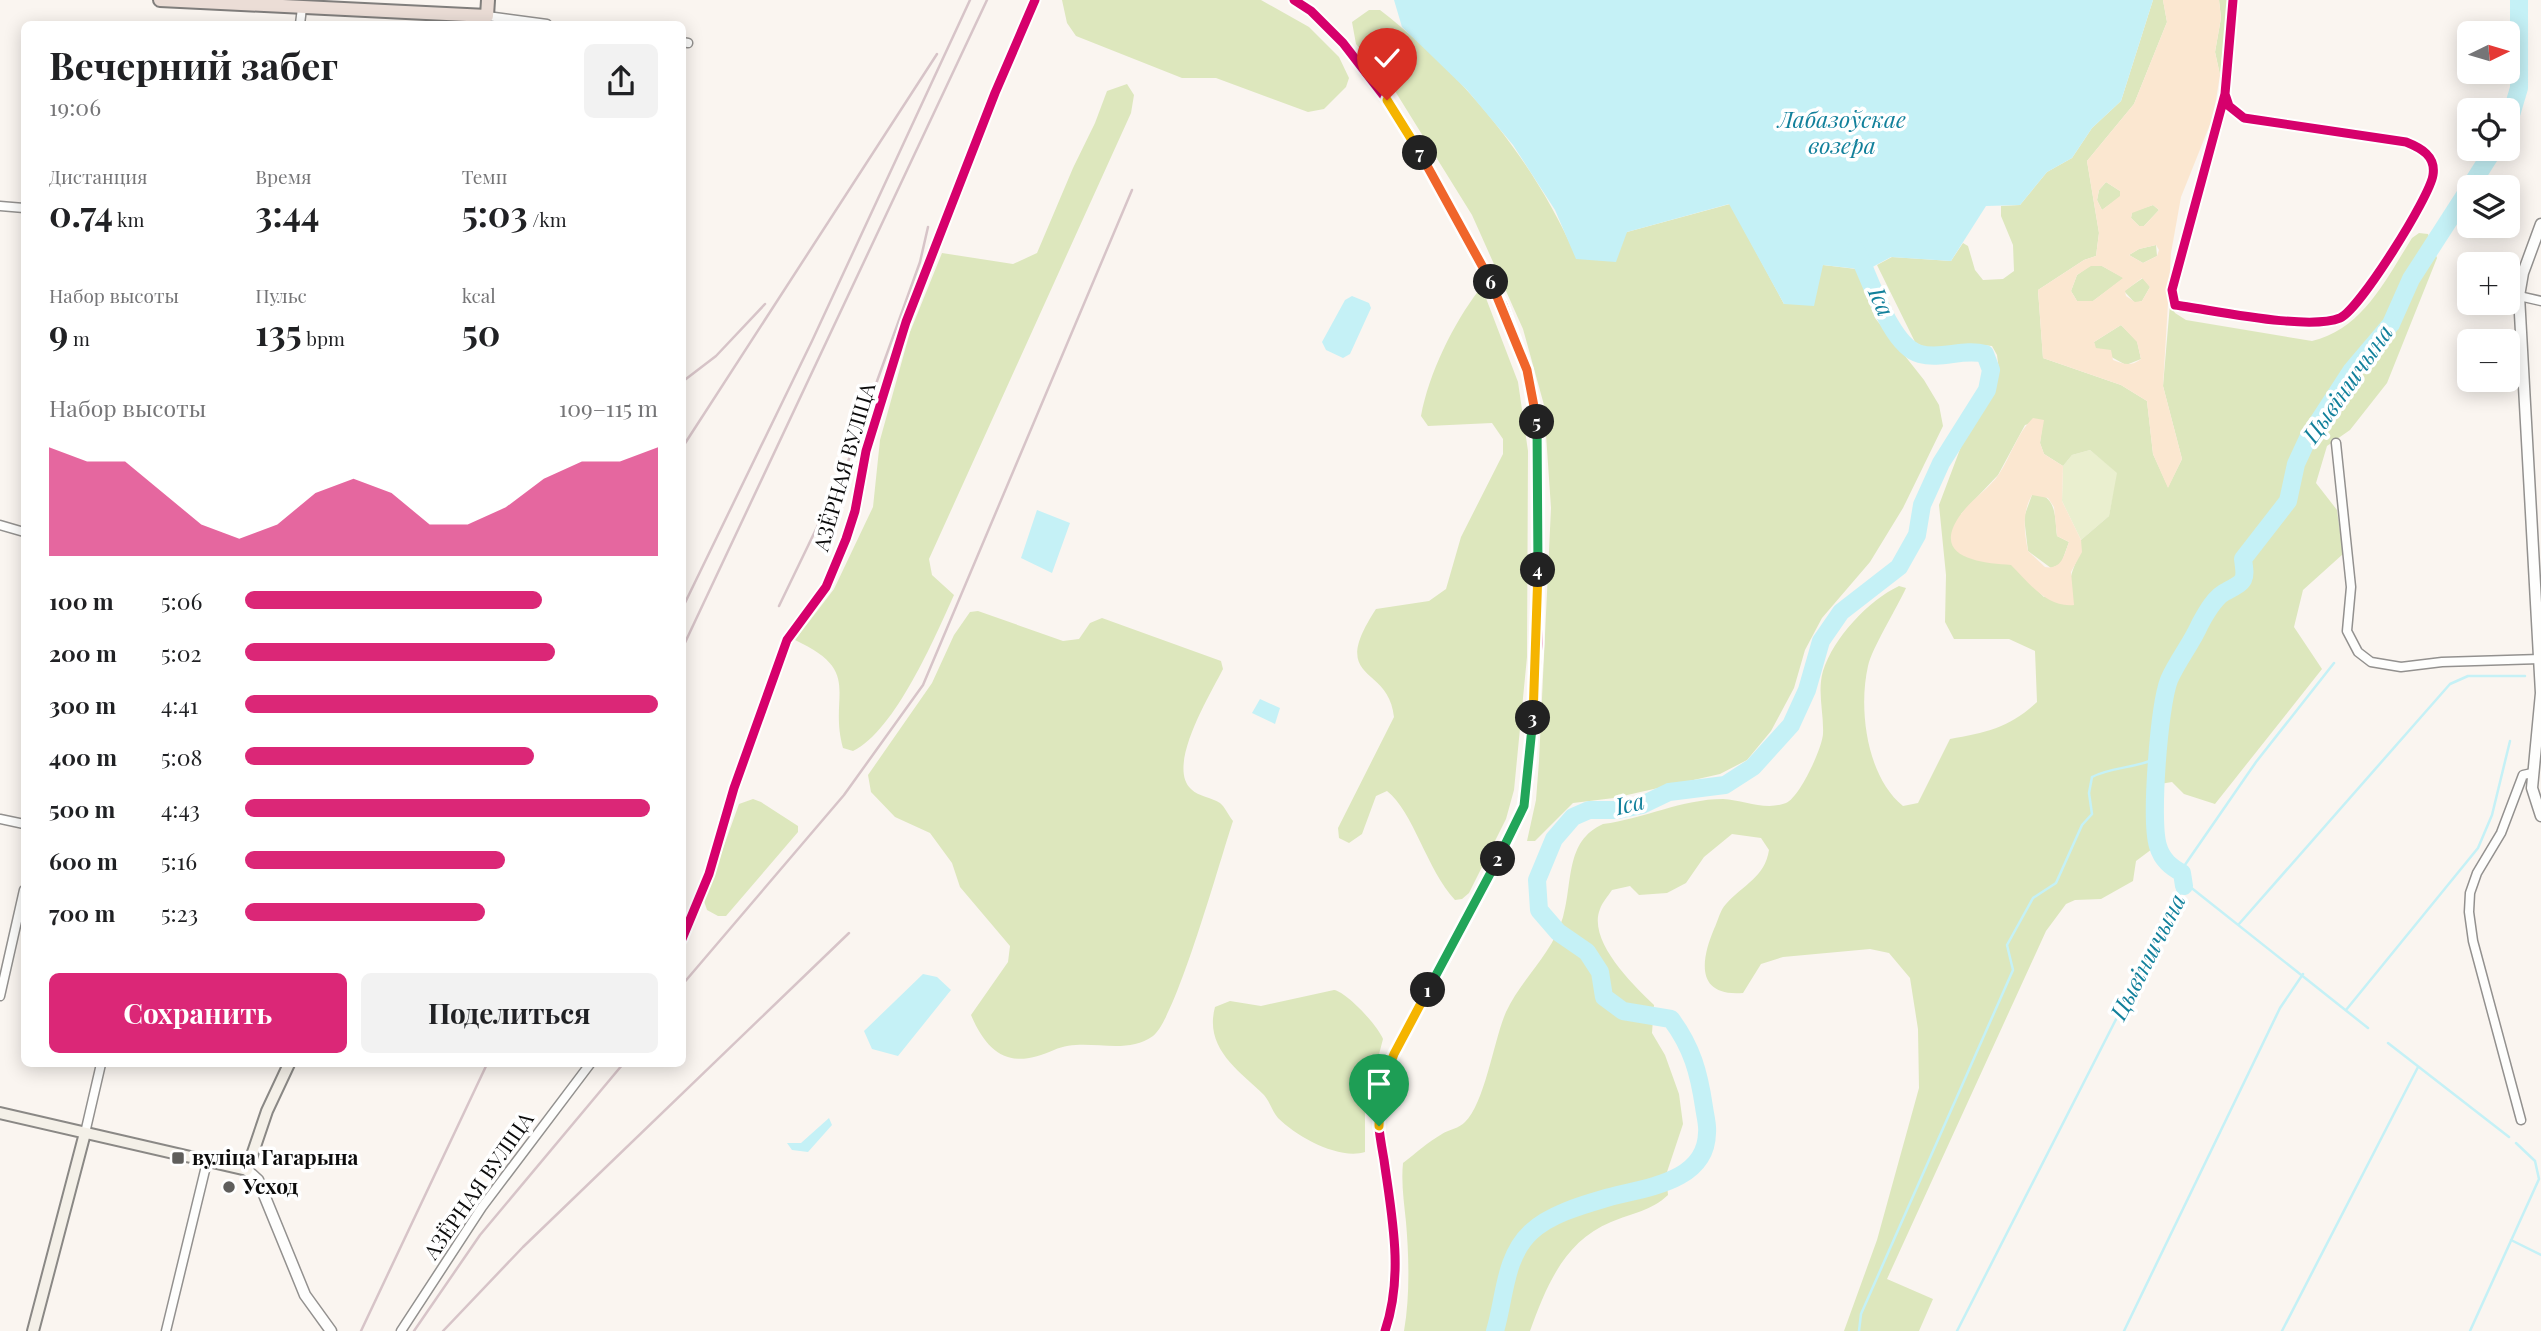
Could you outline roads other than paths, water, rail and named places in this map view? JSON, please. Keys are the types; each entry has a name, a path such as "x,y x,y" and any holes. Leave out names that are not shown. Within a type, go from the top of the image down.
{"highway":[{"path":"160,0 487,20 488,0"}],"main road":[{"path":"0,1112 247,1170 267,1111 288,1067"},
{"path":"33,1331 85,1133"}],"street":[{"name":"АЗЁРНАЯ ВУЛІЦА","path":"686,929 709,874 734,788 787,640 826,587 846,539 855,511 866,451 906,322 995,93 1035,0"},
{"path":"1294,0 1311,11 1343,43 1387,100 1474,248 1503,305 1527,370 1539,444 1538,643 1530,762 1524,806 1394,1054 1380,1091 1379,1126 1394,1227 1396,1268 1393,1309 1385,1331"},
{"path":"2225,94 2228,106 2244,118 2406,142 2423,148 2431,161 2433,175 2379,272 2343,317 2314,323 2175,305 2172,290 2225,94 2233,0"},
{"path":"300,21 302,8"},
{"path":"0,206 21,208"},
{"path":"2520,290 2523,273 2541,224"},
{"path":"2520,296 2541,301"},
{"path":"2520,313 2541,693 2532,788 2541,816"},
{"path":"2336,443 2351,587 2347,631 2358,652 2371,662 2401,667 2540,659"},
{"path":"0,524 21,531"},
{"path":"2521,1120 2473,941 2469,912 2470,893 2477,873 2501,833 2524,775 2532,773"},
{"path":"0,818 21,823"},
{"path":"0,996 21,903"},
{"path":"85,1133 100,1067"},
{"name":"АЗЁРНАЯ ВУЛІЦА","path":"401,1331 482,1207 588,1067"},
{"path":"166,1331 207,1162"},
{"path":"247,1170 258,1180 305,1295 331,1331"}],"water":[{"name":"Лабазоўскае возера","path":"1394,0 2153,0 2121,101 2092,128 2072,158 2047,172 2020,205 1986,206 1951,261 1891,257 1867,270 1823,265 1814,306 1784,304 1729,204 1627,232 1616,262 1576,259 1555,210 1513,145 1467,90 1402,27"},
{"path":"1352,296 1369,303 1371,308 1350,354 1343,358 1326,350 1322,342 1345,300"},
{"path":"1037,510 1070,523 1052,573 1021,558"},
{"path":"1260,699 1280,708 1275,724 1252,713"},
{"path":"923,974 937,977 951,990 898,1056 872,1049 864,1031"},
{"path":"829,1118 832,1125 808,1152 792,1150 787,1143 801,1143"}],"waterway":[{"name":"Цывіншчына","path":"2516,98 2519,88 2519,0"},
{"name":"Цывіншчына","path":"2478,175 2486,161"},
{"name":"Цывіншчына","path":"2184,886 2182,873 2164,859 2156,833 2157,763 2162,713 2169,680 2211,605 2243,579 2243,559 2288,501 2296,464 2309,436 2352,370 2391,324 2411,279 2457,208"},
{"name":"Іса","path":"1495,1331 1510,1266 1515,1253 1531,1232 1546,1221 1574,1208 1651,1187 1683,1174 1695,1164 1704,1150 1707,1133 1694,1061 1671,1019 1623,1011 1604,997 1600,972 1587,952 1558,932 1539,910 1537,880 1554,839 1573,817 1589,810 1618,810 1642,805 1669,792 1725,785 1753,767 1791,725 1807,690 1821,641 1841,612 1899,567 1917,535 1922,505 1941,463 1987,390 1991,370 1985,354 1920,354 1899,338 1882,309 1856,250"},
{"path":"2180,872 2256,762 2334,663"},
{"path":"2239,924 2450,684 2468,676 2525,676"},
{"path":"2346,1010 2478,848 2492,815 2510,741"},
{"path":"1859,1331 1861,1314 2013,970 2007,945 2033,898 2056,883 2082,825 2092,814 2089,793 2092,777 2158,758"},
{"path":"2184,882 2368,1028"},
{"name":"Цывіншчына","path":"1957,1331 2184,886"},
{"path":"2124,1331 2280,1008 2303,974"},
{"path":"2388,1043 2509,1137"},
{"path":"2282,1331 2418,1067"},
{"path":"2470,1331 2539,1179 2535,1161 2516,1143"},
{"path":"2511,1240 2541,1255"}],"railway":[{"path":"686,601 812,341 970,0"},
{"path":"686,640 987,0"},
{"path":"686,442 937,54"},
{"path":"686,980 844,795 923,685 1132,190"},
{"path":"779,606 846,467 920,262 928,227"},
{"path":"686,379 716,356 765,304"},
{"path":"443,1331 523,1247 849,933"},
{"path":"361,1331 486,1067"},
{"path":"414,1331 480,1235 620,1067"}],"place":[{"name":"вуліца Гагарына","path":"178,1158"},
{"name":"Усход","path":"229,1187"}]}
